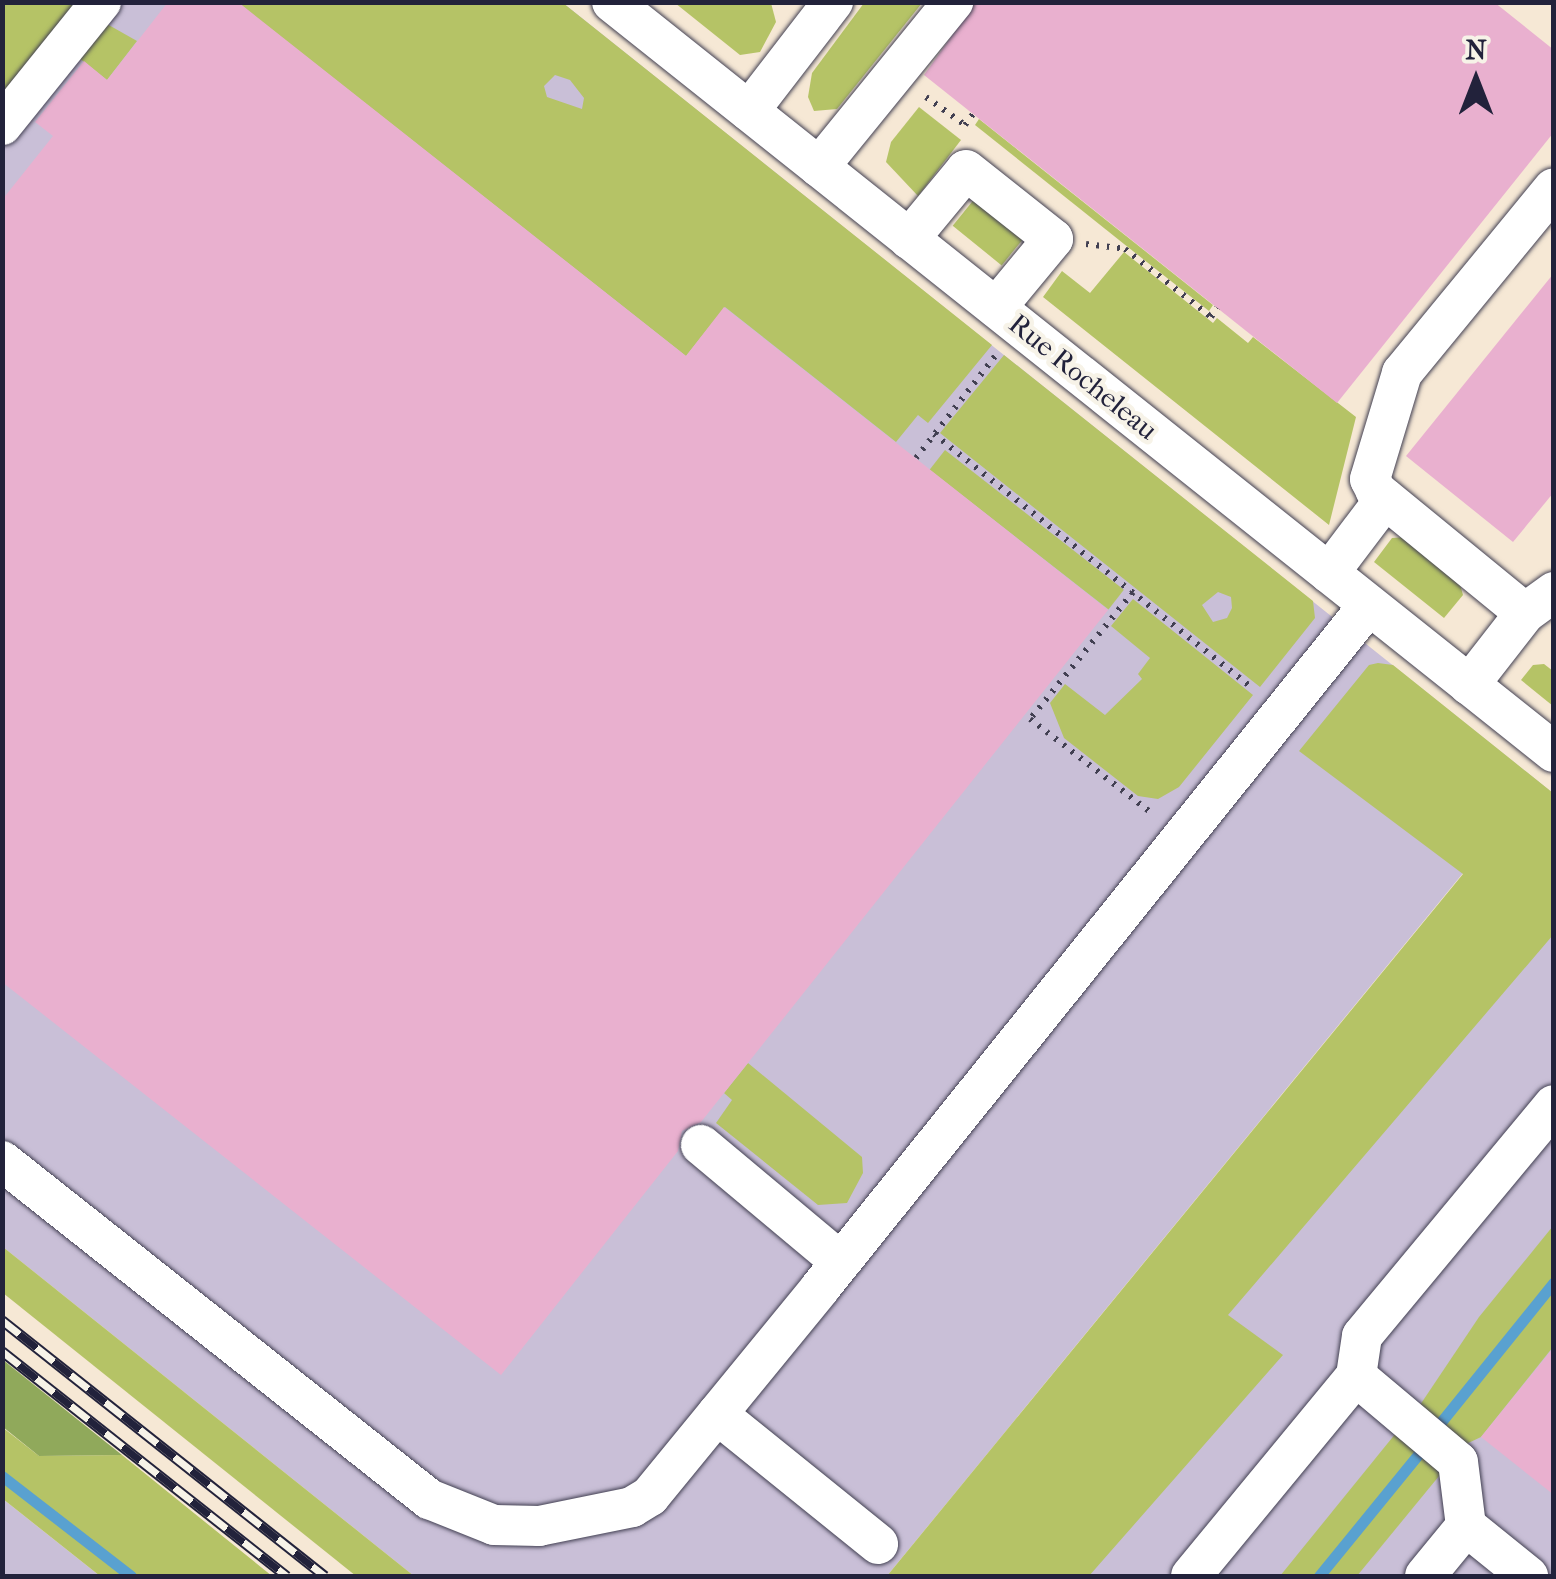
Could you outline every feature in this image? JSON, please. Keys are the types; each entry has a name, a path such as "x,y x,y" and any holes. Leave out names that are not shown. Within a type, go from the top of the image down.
{"street":[{"path":"2,126 101,2"},
{"name":"Rue Rocheleau","path":"612,2 1554,752"},
{"path":"749,111 833,2"},
{"path":"820,167 908,94 953,2"},
{"path":"909,239 966,170 1053,238 996,308"},
{"path":"1469,685 1539,603 1386,499 1370,479 1402,373 1554,188"},
{"path":"1329,573 1386,499"},
{"path":"2,1161 429,1499 462,1516 494,1524 564,1526 632,1507 650,1496 717,1414 1369,605"},
{"path":"1191,1576 1356,1376 1362,1336 1554,1105"},
{"path":"702,1145 840,1262"},
{"path":"1356,1376 1458,1462 1466,1526 1528,1576"},
{"path":"717,1414 878,1544"},
{"path":"1424,1576 1466,1526"}],"path":[{"path":"908,94 965,125 974,114"},
{"path":"1125,249 1211,317 1217,308"},
{"path":"916,458 999,351"},
{"path":"934,434 1258,691"},
{"path":"1133,592 1030,719 1182,837"}],"shaded area":[{"path":"79,3 563,3 1549,790 1495,834 887,1576 414,1576 3,1247 2,99"},
{"path":"1553,820 1553,1576 924,1576"},
{"path":"3,1499 100,1576 3,1576"}],"green space":[{"path":"3,3 79,3 3,99"},
{"path":"238,3 563,3 992,345 928,423 918,415 896,442 725,307 686,356","holes":["555,75 570,80 584,98 582,109 547,97 544,86"]},
{"path":"675,3 771,3 776,22 760,52 740,55"},
{"path":"864,3 922,3 837,109 814,111 808,97 812,73"},
{"path":"107,24 137,41 107,80 79,58"},
{"path":"919,107 961,140 918,196 886,162 891,142"},
{"path":"979,119 1213,305 1209,311 975,125"},
{"path":"976,197 1025,237 1002,265 953,226"},
{"path":"1124,252 1213,323 1217,318 1248,343 1253,337 1356,417 1329,525 1043,297 1062,271 1090,293"},
{"path":"1004,355 1313,601 1315,618 1260,687 940,433","holes":["1218,592 1231,597 1232,608 1227,618 1213,622 1202,605"]},
{"path":"945,450 1124,590 1108,609 930,470"},
{"path":"1407,537 1459,581 1463,595 1444,618 1374,562 1392,538"},
{"path":"1133,599 1253,695 1179,787 1158,799 1138,796 1064,738 1050,703 1065,684 1105,715 1142,679 1138,674 1150,658 1111,626"},
{"path":"1544,664 1553,671 1553,706 1521,680 1533,665"},
{"path":"1369,665 1393,665 1553,793 1553,935 1228,1315 1283,1355 1089,1576 887,1576 1463,874 1299,751"},
{"path":"748,1063 862,1157 863,1173 847,1203 818,1205 716,1123 732,1100 724,1093"},
{"path":"1553,1226 1553,1347 1481,1437 1464,1445 1418,1408 1479,1317"},
{"path":"3,1247 414,1576 356,1576 3,1293"},
{"path":"3,1360 122,1455 39,1456 3,1427"},
{"path":"2,1427 39,1456 122,1455 272,1576 100,1576 3,1499"},
{"path":"1396,1433 1444,1470 1357,1576 1280,1576"}],"building":[{"path":"168,2 238,2 686,356 724,307 1108,610 701,1122 682,1131 678,1151 501,1375 2,982 2,200 53,136 35,122 84,61 107,80"},
{"path":"976,2 1494,2 1554,50 1554,132 1337,403 924,75"},
{"path":"1554,273 1554,492 1513,542 1406,456"},
{"path":"1554,1347 1554,1495 1481,1437"}],"waterway":[{"path":"1441,1422 1554,1282"},
{"path":"1319,1576 1420,1452"},
{"path":"2,1476 131,1576"}],"railway":[{"path":"2,1320 325,1576"},
{"path":"2,1351 287,1576"}]}
